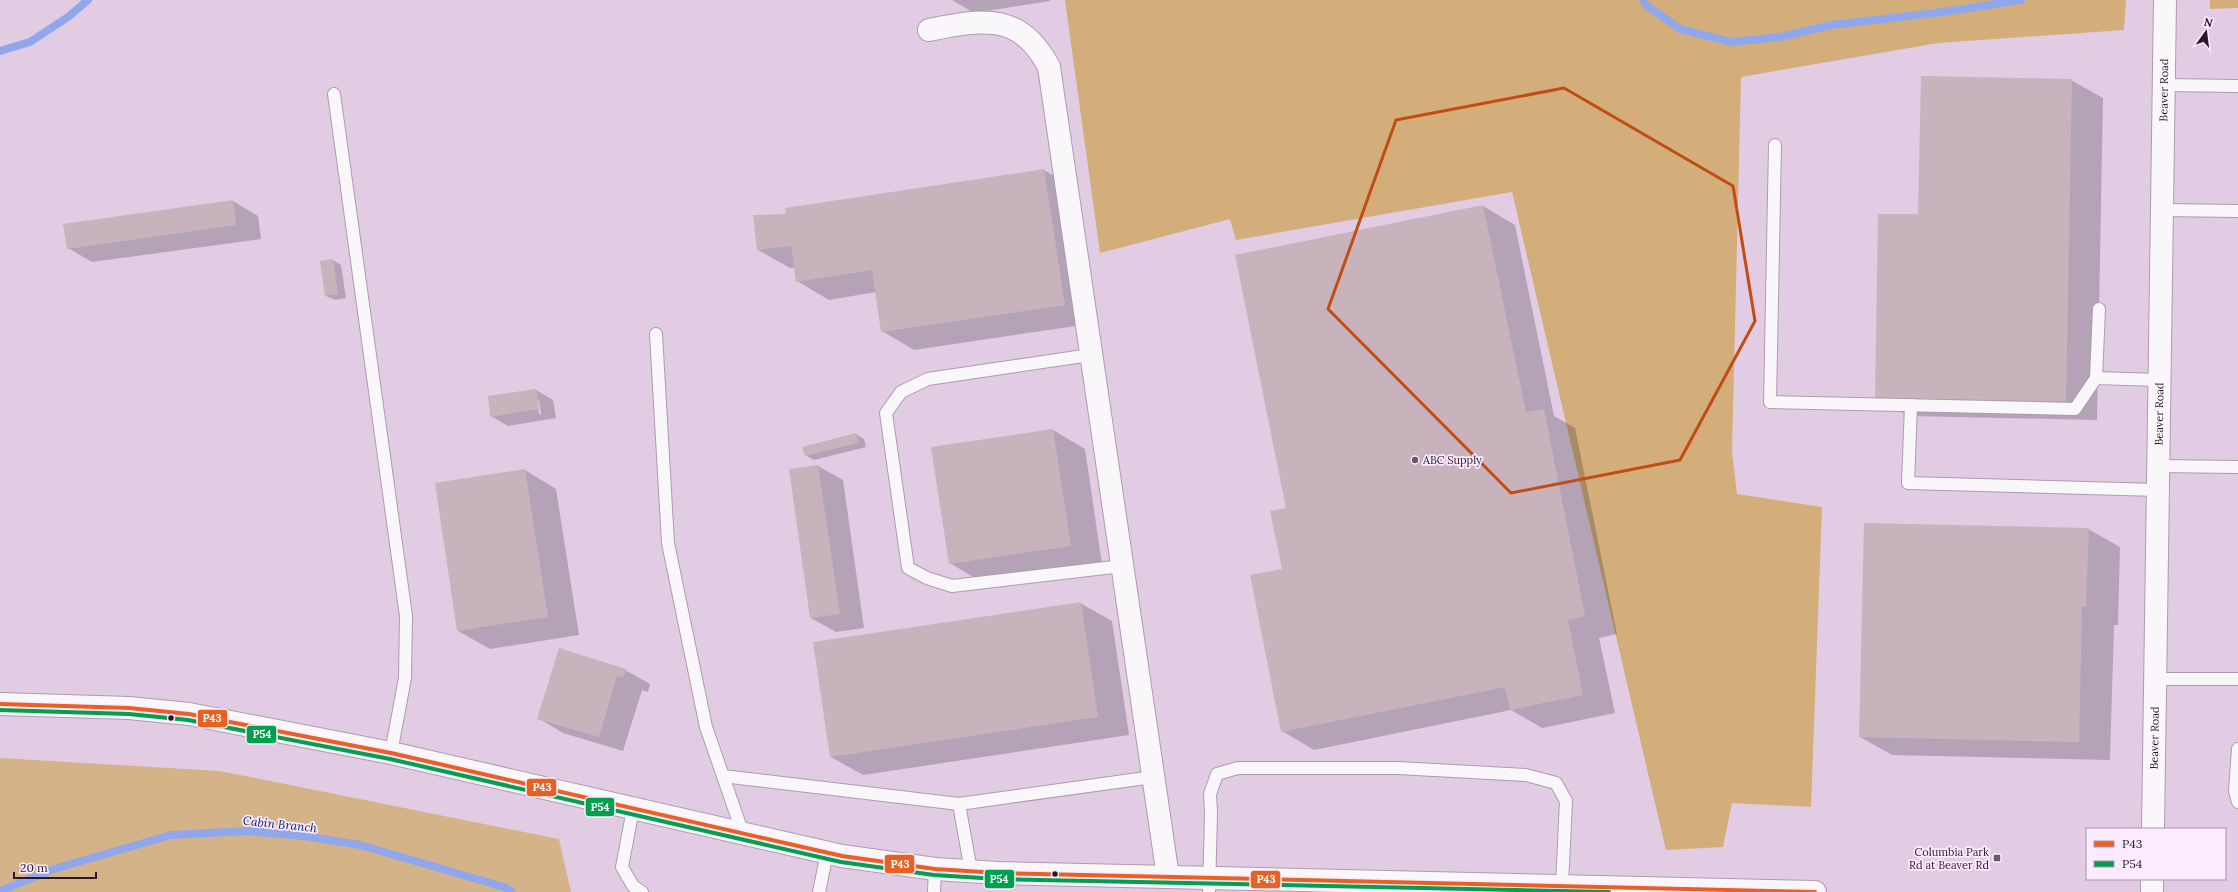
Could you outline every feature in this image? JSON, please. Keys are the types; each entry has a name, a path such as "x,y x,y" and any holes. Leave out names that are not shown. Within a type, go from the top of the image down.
{"street":[{"name":"Beaver Road","path":"2152,828 2165,4"},
{"path":"929,30 969,22 1002,25 1015,29 1029,38 1040,50 1049,67 1090,355 1168,877"},
{"path":"0,704 129,708 190,714 391,753 827,852 881,862 935,869 1168,877 1209,885 1562,885 1608,889 1815,892"},
{"path":"2152,880 2152,892"}],"lane":[{"path":"2163,86 2238,86"},
{"path":"334,94 406,616 405,678 391,753"},
{"path":"1775,145 1770,402 2075,409 2096,378 2099,309"},
{"path":"2162,210 2238,210"},
{"path":"656,334 668,543 706,727 743,834"},
{"path":"1090,355 928,379 901,392 886,413 908,568 926,578 952,586 1122,566"},
{"path":"2096,378 2159,380"},
{"path":"1911,405 1908,484 2158,490"},
{"path":"2158,466 2238,467"},
{"path":"2155,679 2238,679"},
{"path":"2238,749 2235,791 2238,802"},
{"path":"1209,885 1212,814 1210,794 1217,774 1238,768 1398,768 1526,775 1556,784 1566,801 1562,885"},
{"path":"723,776 959,804 1153,777"},
{"path":"959,804 971,871"},
{"path":"633,809 622,867 632,886 642,892"},
{"path":"819,892 827,852"},
{"path":"934,892 935,869"}],"highlighted area":[{"path":"1564,88 1733,186 1755,321 1680,460 1511,493 1328,309 1396,120"}],"shaded area":[{"path":"1065,0 2126,0 2124,30 1938,43 1741,77 1732,452 1737,494 1822,507 1811,807 1732,803 1723,847 1666,850 1512,192 1236,240 1230,219 1100,253"},
{"path":"2210,0 2238,0 2238,8 2210,9"},
{"path":"0,758 220,771 559,839 571,892 0,892"}],"building":[{"path":"1921,76 2072,79 2066,402 1875,398 1878,214 1918,214"},
{"path":"1044,169 1065,305 881,332 872,270 796,282 791,246 757,250 753,215 786,214 785,208"},
{"path":"233,200 236,225 67,249 63,224"},
{"name":"ABC Supply","path":"1483,205 1526,412 1544,409 1585,616 1568,620 1583,695 1510,710 1505,687 1281,732 1250,575 1282,569 1270,511 1286,508 1235,255"},
{"path":"333,259 338,294 325,296 320,261"},
{"path":"536,389 539,409 490,417 488,396"},
{"path":"1053,429 1071,546 949,564 931,447"},
{"path":"856,433 858,443 805,456 802,447"},
{"path":"818,465 840,614 810,618 789,469"},
{"path":"525,469 548,617 457,631 435,483"},
{"path":"1864,523 2089,528 2086,607 2082,607 2079,742 1859,737"},
{"path":"1081,602 1098,717 830,757 813,642"},
{"path":"559,648 626,669 623,678 617,676 599,737 537,719"}],"waterway":[{"path":"0,51 30,42 68,17 88,0"},
{"path":"1643,0 1646,5 1680,29 1731,42 1780,37 1831,25 1943,12 2021,0"},
{"name":"Cabin Branch","path":"0,891 54,869 171,835 247,831 304,836 360,845 504,887 512,892"}],"transit line":[{"name":"P43","path":"0,704 129,708 189,714 391,753 842,856 935,869 998,873 1815,892"},
{"name":"P54","path":"0,710 129,714 188,720 390,759 841,862 934,875 998,879 1609,892"}],"place":[{"name":"ABC Supply","path":"1415,460"},
{"name":"Columbia Park Rd at Beaver Rd","path":"1997,858"}]}
